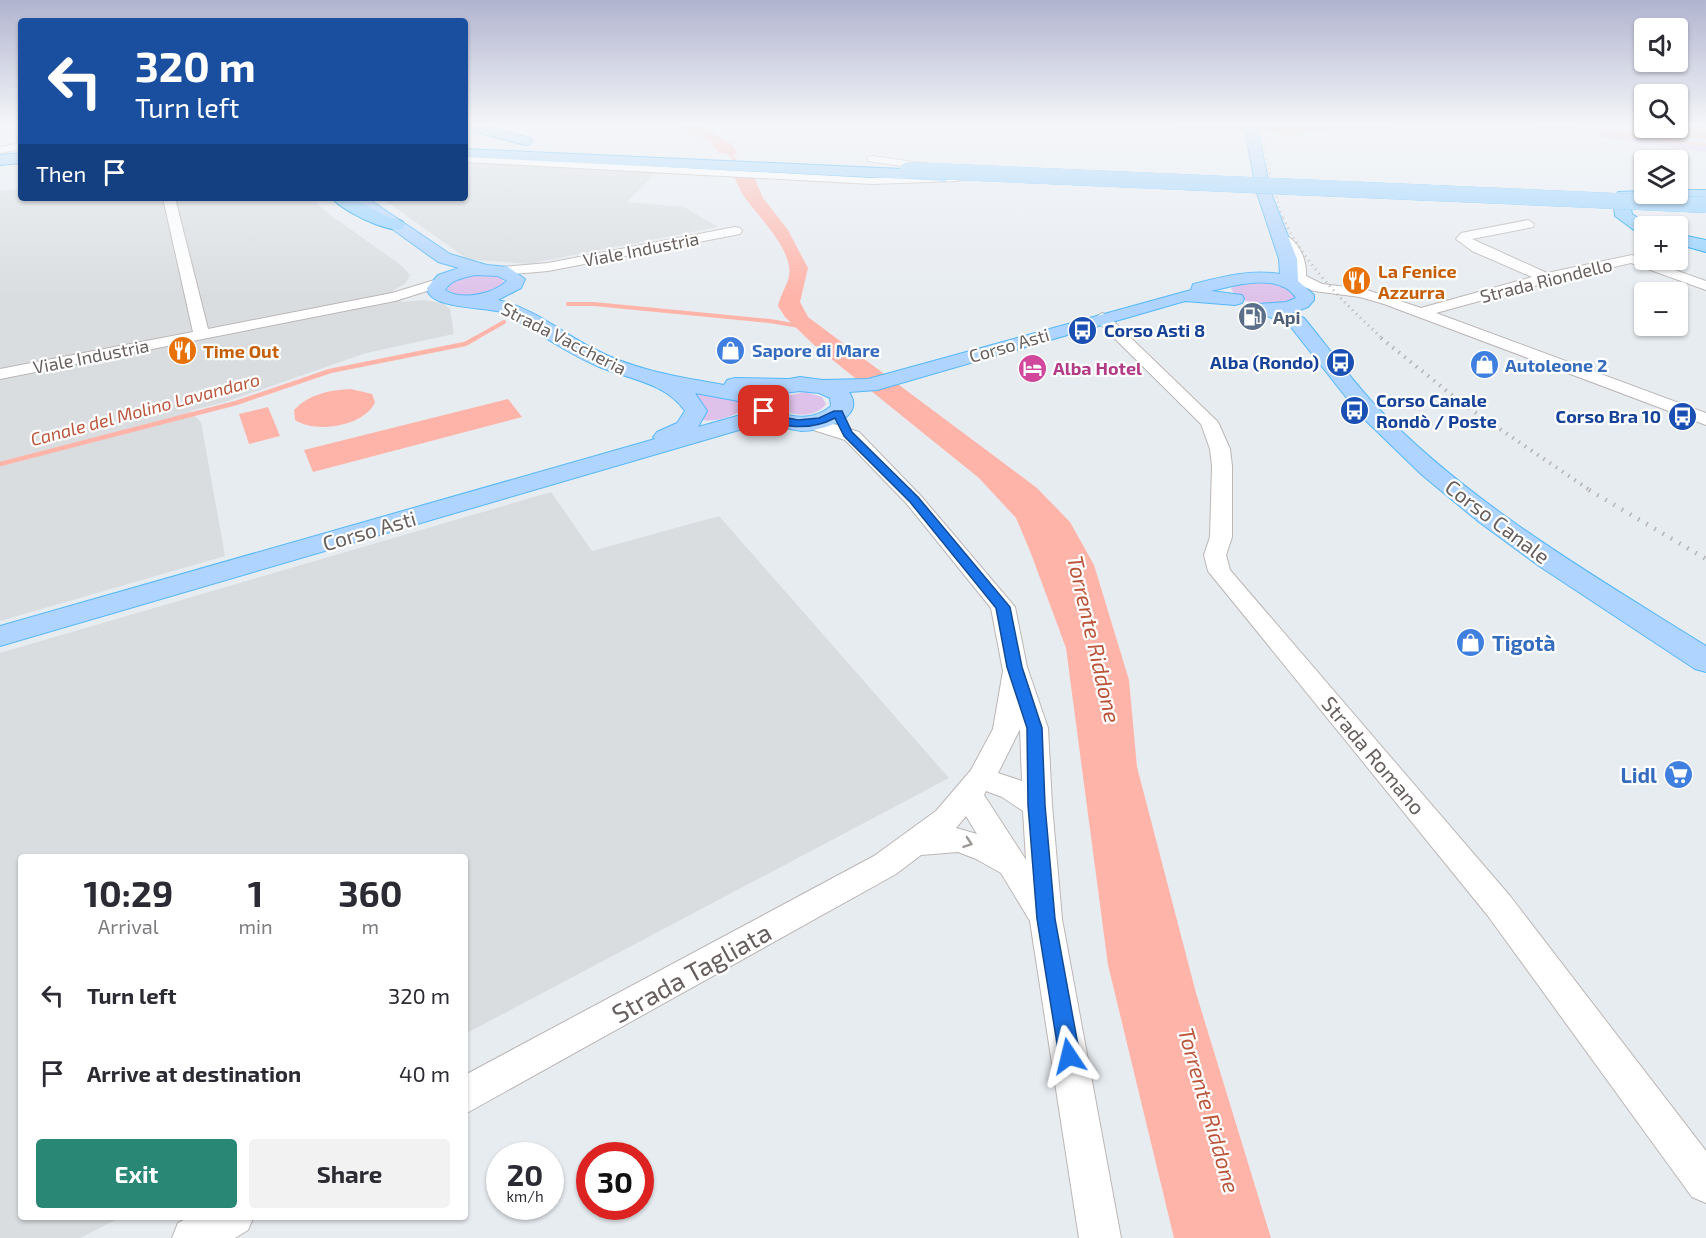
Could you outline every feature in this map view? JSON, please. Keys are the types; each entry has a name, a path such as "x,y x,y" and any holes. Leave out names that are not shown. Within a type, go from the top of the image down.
{"highway":[{"path":"1114,182 1435,197 1706,201"},
{"path":"1435,197 1644,216"},
{"path":"1634,222 1624,216 1622,206 1650,200 1706,201"},
{"path":"345,201 378,219 396,225"},
{"path":"1688,242 1706,246"}],"main road":[{"path":"1261,182 1288,260 1289,284"},
{"path":"362,201 444,258 504,277"},
{"path":"1236,286 1277,265 1280,258 1277,232"},
{"path":"443,287 451,268 444,258"},
{"path":"443,287 463,272 504,277"},
{"path":"443,287 470,300 494,296 504,277"},
{"name":"Strada Vaccheria","path":"504,277 517,302 525,309 635,368 701,382 789,386 800,384 823,387 871,384"},
{"path":"1271,279 1301,290 1302,301 1284,308 1266,308 1236,286 1271,279"},
{"name":"Corso Asti","path":"871,384 1149,305 1236,286"},
{"name":"Strada Vaccheria","path":"470,300 508,308 589,355 629,372 663,381 750,396 766,409"},
{"name":"Corso Canale","path":"1302,301 1317,348"},
{"name":"Corso Canale","path":"1266,308 1297,322 1368,410 1431,470 1488,516 1549,560 1706,662"},
{"path":"362,532 408,510 679,432 693,420 694,406 686,395 663,381"},
{"path":"789,386 770,392 766,409 798,423 811,423 822,421 871,384"},
{"path":"823,387 838,393 841,408"},
{"name":"Corso Asti","path":"0,636 737,423 766,409"}],"street":[{"path":"1061,182 1263,189"},
{"path":"1145,182 1263,189"},
{"path":"170,201 201,334"},
{"path":"1528,224 1466,236 1463,239 1477,248 1546,278"},
{"name":"Viale Industria","path":"504,277 735,231"},
{"path":"1277,232 1296,254 1300,280 1311,285 1362,293 1706,419"},
{"name":"Strada Riondello","path":"1419,313 1546,278 1632,259 1706,286"},
{"name":"Viale Industria","path":"0,374 443,287"},
{"path":"1302,301 1334,290"},
{"name":"Strada Romano","path":"1102,318 1209,422 1220,449 1222,466 1221,537 1215,555 1218,571 1500,906 1706,1183"},
{"name":"Strada Tagliata","path":"841,408 848,434"},
{"name":"Strada Tagliata","path":"811,423 848,434 914,500 1003,607 1014,667 1034,728 1037,805 1046,919 1100,1238"},
{"name":"Strada Tagliata","path":"468,1093 885,865 946,819 974,786 1007,729 1014,667"},
{"path":"974,786 1012,789 1037,805"},
{"name":"Strada Tagliata","path":"974,786 1046,919"},
{"name":"Strada Tagliata","path":"914,843 958,840 987,850 1016,867"},
{"path":"193,1238 227,1220"}],"shaded area":[{"path":"468,182 647,182 627,202 684,207 718,227 528,264 467,259 386,201 468,201"},
{"path":"18,189 18,201 314,201 401,265 410,275 406,283 392,291 402,302 424,300 443,303 450,309 454,334 366,353 225,402 190,411 201,422 225,556 0,621 0,191"},
{"path":"476,273 500,276 504,282 492,291 466,296 450,292 445,287 451,280"},
{"path":"1255,280 1286,286 1299,298 1274,305 1253,303 1236,295 1231,289 1233,286"},
{"path":"684,389 744,401 745,408 723,418 699,420"},
{"path":"805,392 822,397 826,404 816,412 803,415 790,413 780,406 779,402 786,396"},
{"path":"551,492 592,551 719,516 949,778 468,1032 468,854 18,854 18,1220 115,1220 80,1238 0,1238 0,653"}],"water":[{"name":"Torrente Riddone","path":"737,182 756,182 763,198 788,230 808,268 800,302 808,317 1037,488 1070,522 1094,565 1129,680 1137,767 1196,993 1271,1238 1174,1238 1108,965 1066,648 1016,518 979,478 814,345 785,317 778,306 789,276 785,254 772,232 742,193"},
{"path":"351,389 372,394 375,402 370,410 361,417 351,422 327,427 304,424 295,420 294,410 306,400 335,390"},
{"path":"508,399 522,417 313,472 304,450"},
{"path":"268,407 280,436 249,444 239,414"}],"waterway":[{"name":"Canale del Molino Lavandaro","path":"568,304 594,304 770,321 799,326"},
{"name":"Canale del Molino Lavandaro","path":"474,339 504,322"},
{"name":"Canale del Molino Lavandaro","path":"0,464 236,403 330,371 465,344 476,338"}],"railway":[{"path":"1272,182 1283,219"},
{"path":"1283,218 1314,268 1340,298 1383,339"},
{"path":"1381,338 1463,404 1591,491"},
{"path":"1589,490 1706,559"}],"place":[{"name":"La Fenice Azzurra","path":"1357,281"},
{"name":"Api","path":"1252,317"},
{"name":"Corso Asti 8","path":"1083,330"},
{"name":"Sapore di Mare","path":"731,350"},
{"name":"Time Out","path":"182,351"},
{"name":"Alba (Rondo)","path":"1340,362"},
{"name":"Autoleone 2","path":"1484,365"},
{"name":"Alba Hotel","path":"1032,368"},
{"name":"Corso Canale Rondò / Poste","path":"1355,410"},
{"name":"Corso Bra 10","path":"1682,416"},
{"name":"Tigotà","path":"1471,642"},
{"name":"Lidl","path":"1678,774"}],"route":[{"path":"764,411 775,419 798,423 822,421 838,413 848,434 914,500 1003,607 1014,667 1034,728 1037,805 1046,919 1069,1056"}]}
